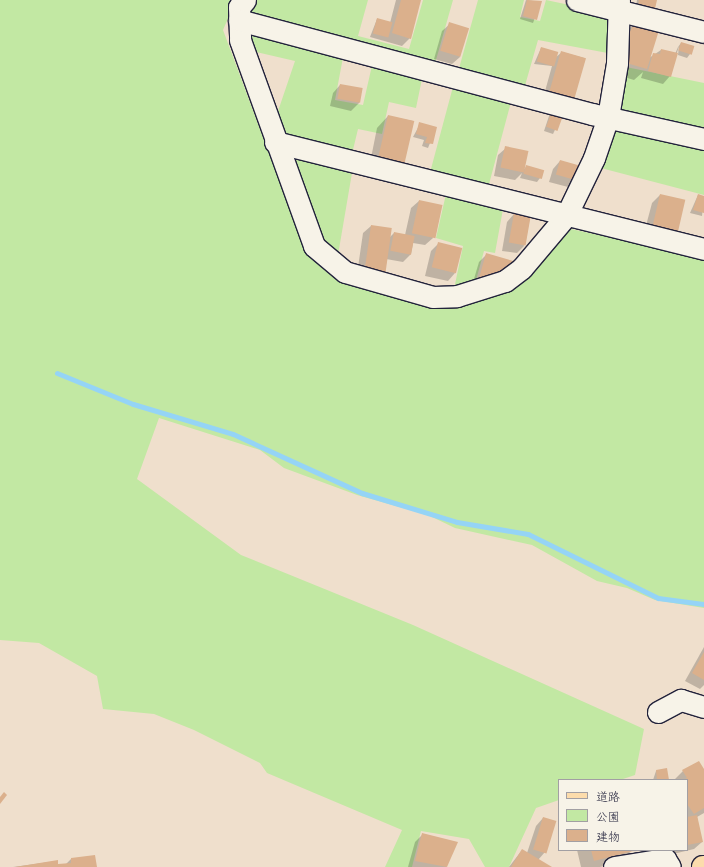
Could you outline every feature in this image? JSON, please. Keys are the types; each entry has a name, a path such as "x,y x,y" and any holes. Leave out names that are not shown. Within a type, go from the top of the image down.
{"lane":[{"path":"245,0 239,8 240,40 275,142 314,246 345,272 433,297 457,296 505,281 522,268 566,216 594,158 608,116 617,63 619,7"},
{"path":"577,0 619,7 704,32"},
{"path":"239,20 608,116 704,139"},
{"path":"275,142 566,216 704,249"},
{"path":"658,712 681,700 704,707"},
{"path":"614,867 667,859"}],"green space":[{"path":"0,0 236,0 223,30 305,250 462,302 551,238 571,229 704,258 704,608 655,600 627,588 597,581 532,545 455,528 428,515 357,495 284,468 260,450 159,418 137,479 241,555 413,625 644,729 635,775 623,779 558,779 558,800 536,808 509,867 485,867 469,839 421,831 412,867 385,867 402,830 267,773 260,763 194,730 154,714 103,709 97,676 39,643 0,640"},
{"path":"251,0 368,0 358,36 409,49 423,0 453,0 434,67 244,16"},
{"path":"478,0 524,0 520,17 540,21 546,0 607,13 613,54 538,40 524,89 458,72"},
{"path":"248,33 344,52 335,100 363,105 373,61 423,74 416,108 389,102 382,134 358,129 352,154 295,140 283,133 275,120 295,61 252,51"},
{"path":"621,66 704,83 704,134 618,111"},
{"path":"454,83 512,99 487,190 429,175"},
{"path":"612,127 704,143 704,195 597,167"},
{"path":"280,150 353,167 337,261 314,234"},
{"path":"446,194 503,209 495,253 484,251 475,284 454,289 463,246 436,238"}],"building":[{"path":"401,0 421,0 411,39 392,33"},
{"path":"527,0 542,1 537,20 523,16"},
{"path":"639,0 657,0 654,13 638,8"},
{"path":"377,18 392,22 388,38 373,33"},
{"path":"636,21 660,27 647,69 623,62 625,40"},
{"path":"449,22 469,28 460,57 440,51"},
{"path":"681,42 694,46 692,55 678,51"},
{"path":"541,47 558,52 554,66 537,61"},
{"path":"661,49 678,53 671,77 648,71 653,53 660,54"},
{"path":"561,51 586,58 574,100 549,93"},
{"path":"340,84 363,88 360,103 337,99"},
{"path":"553,108 564,112 557,131 546,127"},
{"path":"388,115 414,121 404,168 377,162"},
{"path":"419,122 437,127 433,144 425,143 427,137 416,134"},
{"path":"505,146 528,151 524,173 500,168"},
{"path":"560,160 581,166 577,180 556,174"},
{"path":"526,165 544,170 542,179 524,174"},
{"path":"660,194 685,200 677,236 652,230"},
{"path":"698,194 704,196 704,213 693,210"},
{"path":"419,200 442,205 435,238 412,233"},
{"path":"514,213 531,216 526,245 509,243"},
{"path":"371,225 392,228 385,277 364,275"},
{"path":"394,232 415,236 411,255 390,251"},
{"path":"438,242 462,248 456,273 432,267"},
{"path":"486,253 520,263 478,282"},
{"path":"704,652 704,680 692,673"},
{"path":"699,761 704,769 704,808 694,814 688,805 688,779 685,779 687,778 682,770"},
{"path":"667,768 669,779 657,779 656,770"},
{"path":"4,792 7,795 0,804 0,797"},
{"path":"697,815 703,842 688,845 688,817"},
{"path":"543,817 556,821 546,854 533,850"},
{"path":"422,833 458,842 447,867 415,861"},
{"path":"522,849 552,867 511,867"},
{"path":"591,851 633,851 594,861"},
{"path":"95,855 97,867 15,867 58,860 58,864 71,863 71,858"}],"waterway":[{"path":"57,373 133,404 233,434 362,493 457,522 528,534 658,598 704,604"}]}
